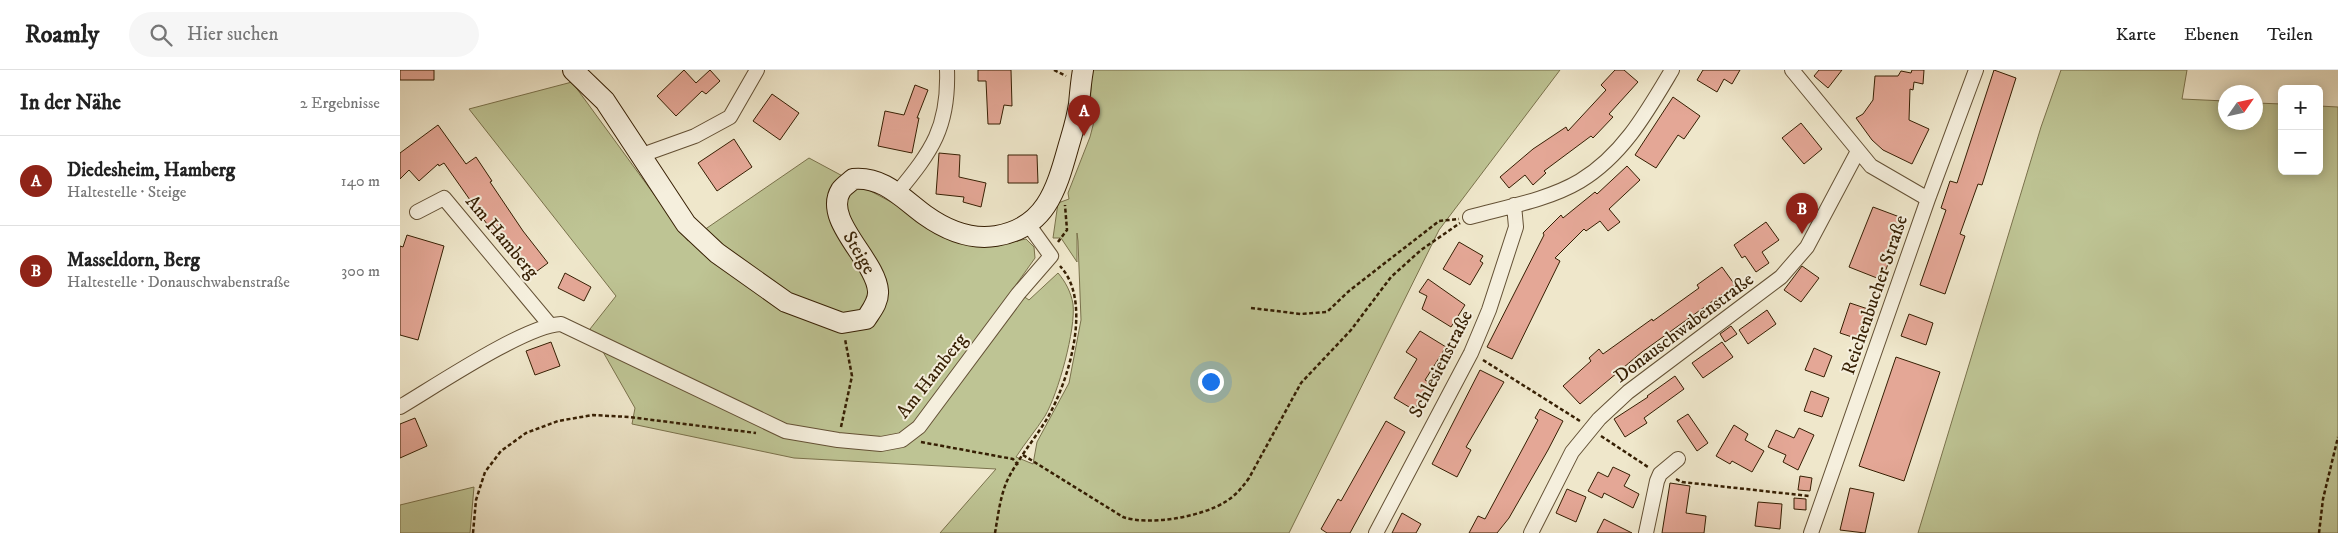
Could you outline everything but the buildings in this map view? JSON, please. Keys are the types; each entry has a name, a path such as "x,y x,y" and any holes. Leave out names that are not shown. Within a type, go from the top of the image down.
{"street":[{"name":"Steige","path":"573,70 605,101 686,224 717,253 786,302 842,323 866,320 875,306 878,293 875,279 839,217 837,204 841,190 852,179 860,178 880,182 927,216 953,231 981,238 1010,234 1028,224 1041,212 1052,196 1077,115 1078,74"},
{"path":"642,155 695,136 730,117 757,70"},
{"path":"897,193 923,162 940,131 948,92 947,70"},
{"path":"1470,217 1557,192 1579,182 1606,163 1642,120 1672,70"},
{"path":"1792,70 1871,166 1928,199"},
{"name":"Reichenbucher Straße","path":"1811,533 1928,199 1976,70"},
{"name":"Donauschwabenstraße","path":"1532,533 1572,452 1628,392 1781,277 1808,246 1858,151"},
{"name":"Am Hamberg","path":"416,212 444,198 550,325 561,324 785,431 838,440 881,444 902,440 919,427 1018,294 1050,256"},
{"name":"Schlesienstraße","path":"1376,533 1471,353 1489,310 1516,227 1514,205"},
{"path":"1028,224 1050,256"},
{"path":"400,407 511,342 550,325"},
{"path":"1646,533 1656,480 1660,474 1678,459"}],"path":[{"path":"1054,70 1062,76 1078,74"},
{"path":"1252,308 1301,314 1327,312 1349,291 1439,220 1470,217"},
{"path":"1023,455 1123,517 1146,521 1182,516 1212,509 1234,496 1249,478 1301,383 1351,330 1391,277 1421,250 1448,230 1470,217"},
{"path":"995,533 1004,492 1023,455 1048,416 1062,386 1078,316 1075,292 1064,270 1050,256"},
{"path":"838,440 852,376 842,323"},
{"path":"1471,353 1594,430 1653,470"},
{"path":"473,533 476,500 485,472 501,451 526,433 558,421 593,415 629,417 779,435 785,431"},
{"path":"909,435 915,440 1012,460 1018,465"},
{"path":"2319,533 2323,500 2338,437"},
{"path":"1674,478 1682,482 1817,497 1822,500"}],"green space":[{"path":"1092,70 1560,70 1439,230 1289,533 940,533 996,469 794,458 632,424 635,408 590,329 616,296 469,109 572,82 688,241 809,158 932,224 1002,244 1026,239 1034,247 1035,258 1013,289 1029,300 1058,273 1071,295 1073,304 1069,345 1055,393 1045,416 1016,457 1033,464 1037,442 1069,383 1081,320 1077,233 1077,262 1061,238 1053,238 1058,203 1069,199 1068,193 1090,137 1097,110 1090,107"},
{"path":"2061,70 2187,70 2182,99 2218,101 2218,130 2263,130 2263,103 2278,104 2278,175 2323,175 2323,106 2338,107 2338,533 1918,533 2041,127"},
{"path":"474,487 470,533 400,533 400,505"}],"place":[{"name":"Diedesheim, Hamberg","path":"1084,136"},
{"name":"Masseldorn, Berg","path":"1802,234"}]}
